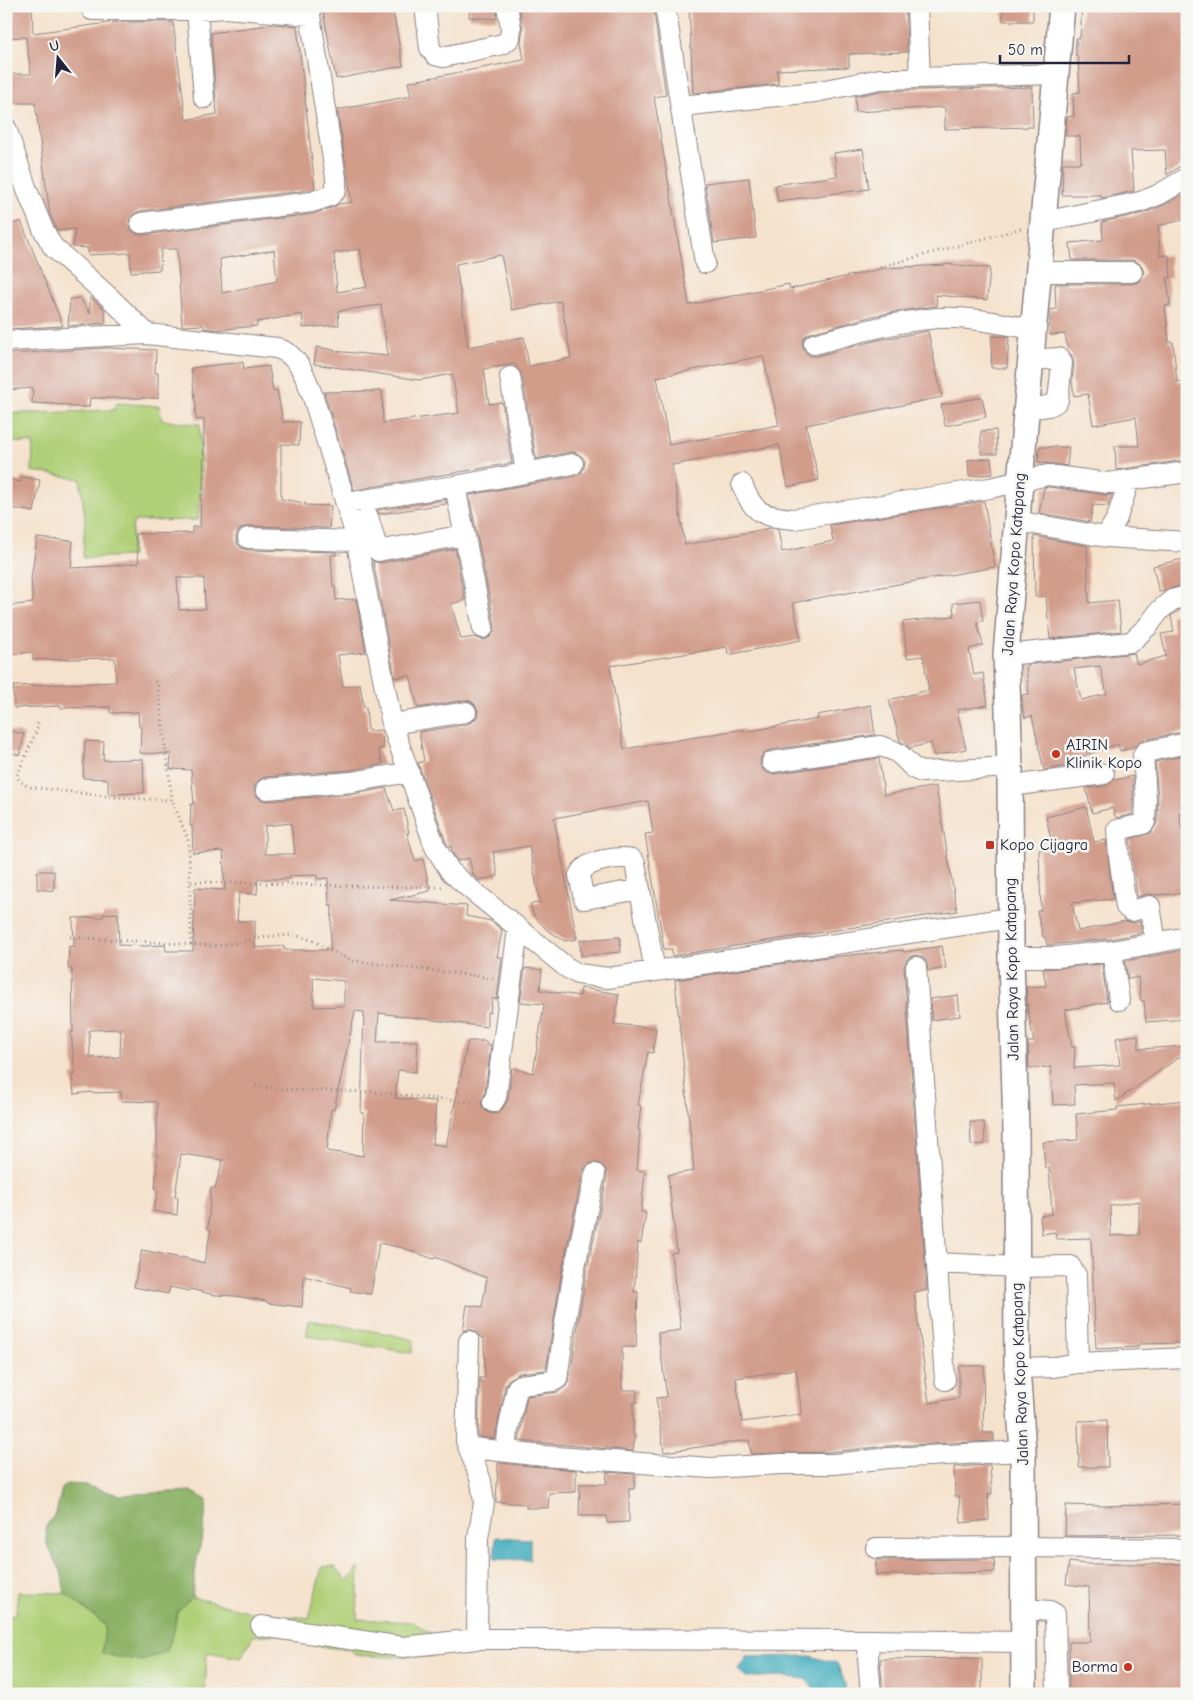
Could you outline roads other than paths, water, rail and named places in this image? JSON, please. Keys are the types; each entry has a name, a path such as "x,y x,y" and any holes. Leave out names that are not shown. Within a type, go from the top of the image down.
{"main road":[{"name":"Jalan Raya Kopo Katapang","path":"1024,1694 1023,1451 1018,1368 1016,1130 1010,918 1010,776 1006,656 1062,6"}],"street":[{"path":"425,6 430,48 435,55 443,57 503,44 510,38 511,28 507,6"},
{"path":"665,6 705,262"},
{"path":"917,6 920,78"},
{"path":"92,10 197,10 225,7 310,15 336,178 336,190 330,196 312,202 141,223"},
{"path":"197,10 204,98"},
{"path":"681,106 815,92 880,79 1056,74"},
{"path":"6,128 9,148 53,247 147,334"},
{"path":"1042,222 1140,202 1158,195 1187,178"},
{"path":"1039,272 1132,272"},
{"path":"814,344 882,326 939,318 969,319 1033,329"},
{"path":"6,341 147,334 278,348 292,356 300,365 310,391 346,503 356,541 392,724 435,847 450,871 566,968 578,974 608,978 1010,918"},
{"path":"510,377 526,472"},
{"path":"346,503 455,486 573,464"},
{"path":"742,484 754,508 768,517 794,519 990,488 1048,475 1108,482 1129,481 1187,472"},
{"path":"1106,537 1117,518 1129,481"},
{"path":"455,486 483,628"},
{"path":"368,517 378,551 464,535"},
{"path":"1017,521 1106,537 1187,542"},
{"path":"248,538 356,541"},
{"path":"1006,656 1131,642 1172,600 1187,596"},
{"path":"392,724 466,712"},
{"path":"1156,943 1150,906 1131,911 1126,907 1117,830 1145,822 1146,799 1143,755 1145,752 1187,743"},
{"path":"772,762 880,746 890,748 899,754 914,770 922,772 1010,776 1104,774"},
{"path":"266,789 352,782 409,772"},
{"path":"640,890 655,971"},
{"path":"493,1102 496,1097 518,929"},
{"path":"1011,957 1057,957 1112,951 1187,937"},
{"path":"1112,951 1119,1000"},
{"path":"916,967 945,1380"},
{"path":"506,1452 508,1431 517,1388 520,1385 554,1381 557,1378 564,1322 595,1174"},
{"path":"937,1263 1017,1267 1070,1266 1074,1269 1076,1275 1078,1363"},
{"path":"469,1341 466,1442 481,1481 484,1503 478,1538 477,1639"},
{"path":"1018,1368 1054,1368 1078,1363 1187,1358"},
{"path":"468,1446 506,1452 711,1468 780,1464 834,1464 889,1458 1023,1451"},
{"path":"876,1548 1187,1549"},
{"path":"1024,1609 1050,1611 1055,1614 1058,1694"},
{"path":"261,1626 403,1647 477,1639 1024,1642"},
{"path":"869,1640 868,1658 871,1694"}],"water":[{"path":"496,1537 530,1539 530,1560 494,1559"},
{"path":"810,1656 837,1663 845,1683 846,1694 817,1694 806,1679 777,1676 746,1678 738,1669 746,1657"}],"place":[{"name":"AIRIN Klinik Kopo","path":"1056,754"},
{"name":"Kopo Cijagra","path":"990,845"},
{"name":"Borma","path":"1128,1667"}]}
